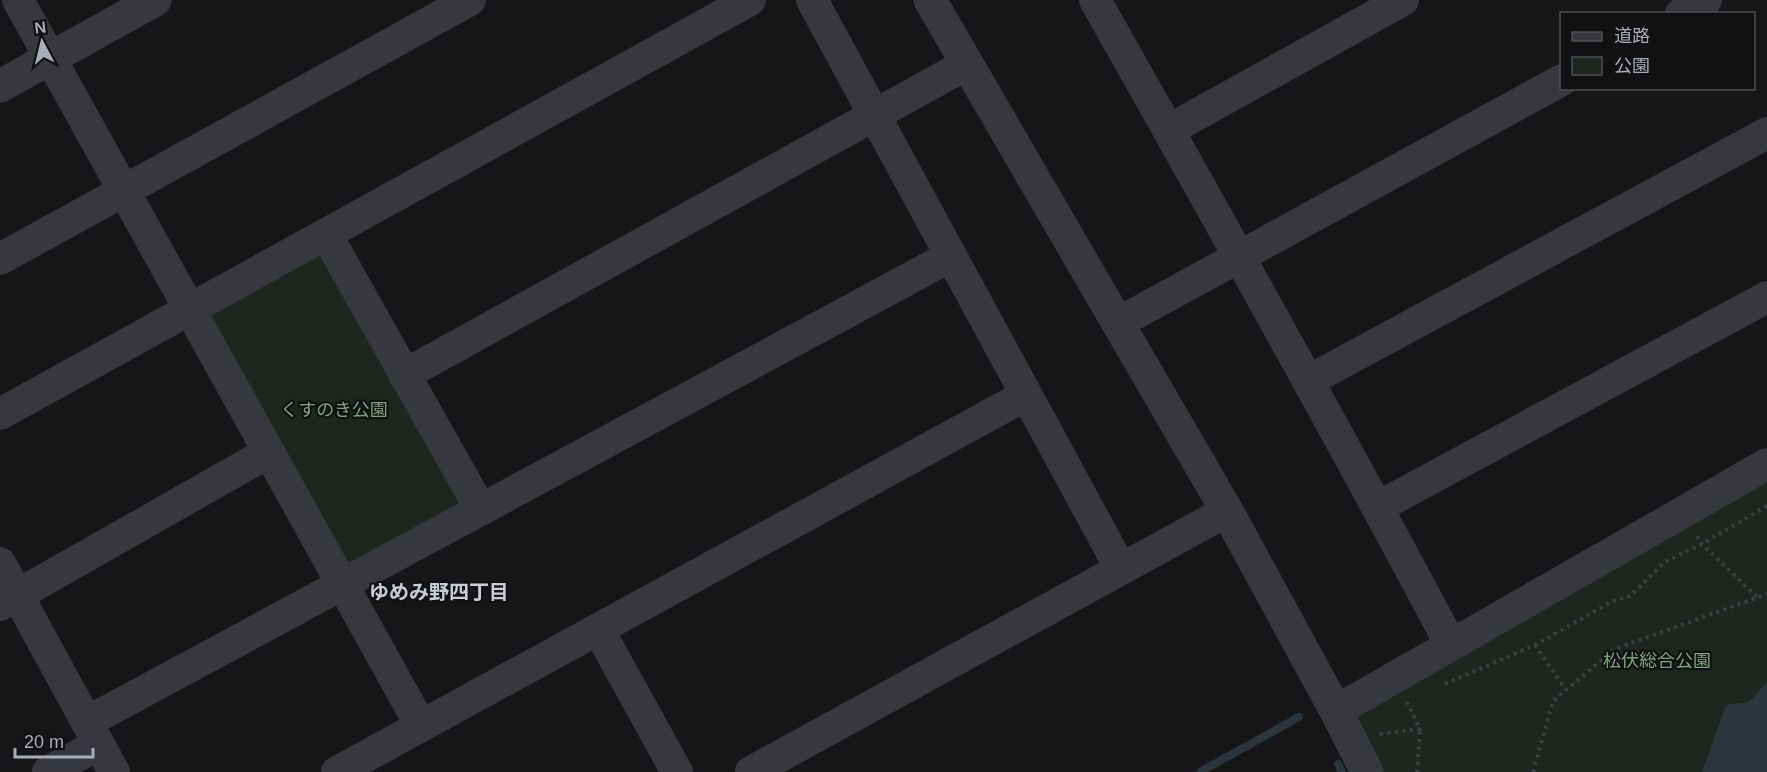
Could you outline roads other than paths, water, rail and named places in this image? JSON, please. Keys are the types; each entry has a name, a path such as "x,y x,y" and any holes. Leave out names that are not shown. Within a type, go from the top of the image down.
{"street":[{"path":"18,0 421,726"},
{"path":"0,86 155,0"},
{"path":"0,259 470,0"},
{"path":"0,414 750,0"},
{"path":"812,0 1121,569"},
{"path":"930,0 1227,511 1367,772"},
{"path":"1096,0 1378,507 1451,645"},
{"path":"1169,130 1403,0"},
{"path":"1685,12 1706,0"},
{"path":"404,375 967,63"},
{"path":"1118,323 1560,81"},
{"path":"1308,381 1767,133"},
{"path":"326,234 482,510"},
{"path":"48,772 93,733 342,585 951,256"},
{"path":"1378,507 1767,297"},
{"path":"337,772 1026,395"},
{"path":"9,600 268,452"},
{"path":"1341,721 1451,645 1767,464"},
{"path":"751,772 1227,511"},
{"path":"0,563 9,600 93,733 114,772"},
{"path":"598,629 677,772"}],"waterway":[{"path":"1200,772 1299,717"},
{"path":"1338,764 1342,772"}],"district":[{"name":"ゆめみ野四丁目","path":"439,592"}],"park label":[{"name":"くすのき公園","path":"334,410"},
{"name":"松伏総合公園","path":"1657,661"}]}
